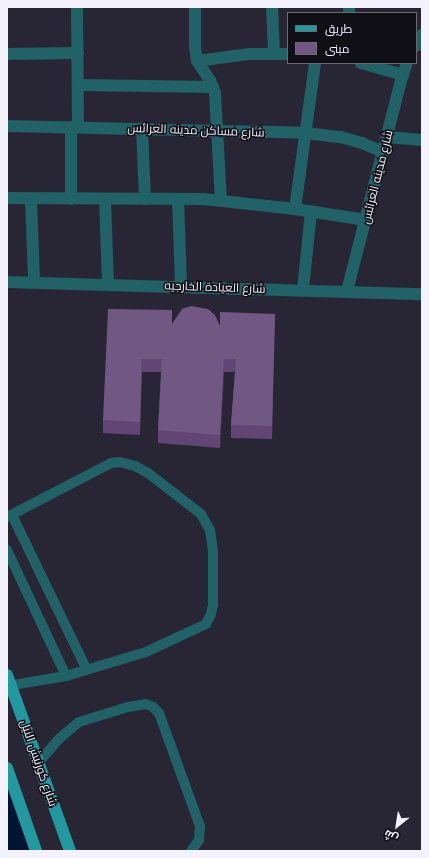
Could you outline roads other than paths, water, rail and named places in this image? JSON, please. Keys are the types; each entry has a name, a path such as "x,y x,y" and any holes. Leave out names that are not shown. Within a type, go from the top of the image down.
{"main road":[{"name":"شارع كورنيش النيل","path":"9,680 70,851"},
{"path":"7,768 36,851"}],"street":[{"path":"71,199 78,85 77,7"},
{"path":"195,7 195,47 197,61 213,87 221,201"},
{"path":"272,7 274,53"},
{"path":"7,54 78,53"},
{"path":"197,61 229,56 274,53 287,54"},
{"path":"295,208 315,64"},
{"path":"364,64 403,75"},
{"name":"شارع مدينه العرائس","path":"347,291 407,64"},
{"path":"78,85 213,87"},
{"name":"شارع مساكن مدينه العرائس","path":"7,126 306,133 341,138 362,143 383,152"},
{"path":"142,128 146,199"},
{"path":"387,137 422,140"},
{"path":"7,198 178,199 221,201 295,208 366,220"},
{"path":"31,199 34,282"},
{"path":"105,199 108,284"},
{"path":"178,199 181,286"},
{"path":"303,290 311,211"},
{"name":"شارع العيادة الخارجيه","path":"7,282 422,294"}],"lane":[{"path":"9,680 66,676 87,670 146,652 206,624 212,614 213,552 208,524 201,514 148,474 135,466 120,462 111,463 9,516 87,670"},
{"path":"7,550 66,676"},
{"path":"39,762 60,738 79,722 128,707 146,704 153,707 159,713 200,826 199,840 191,851"}],"water":[{"path":"7,784 30,851 7,851"}]}
